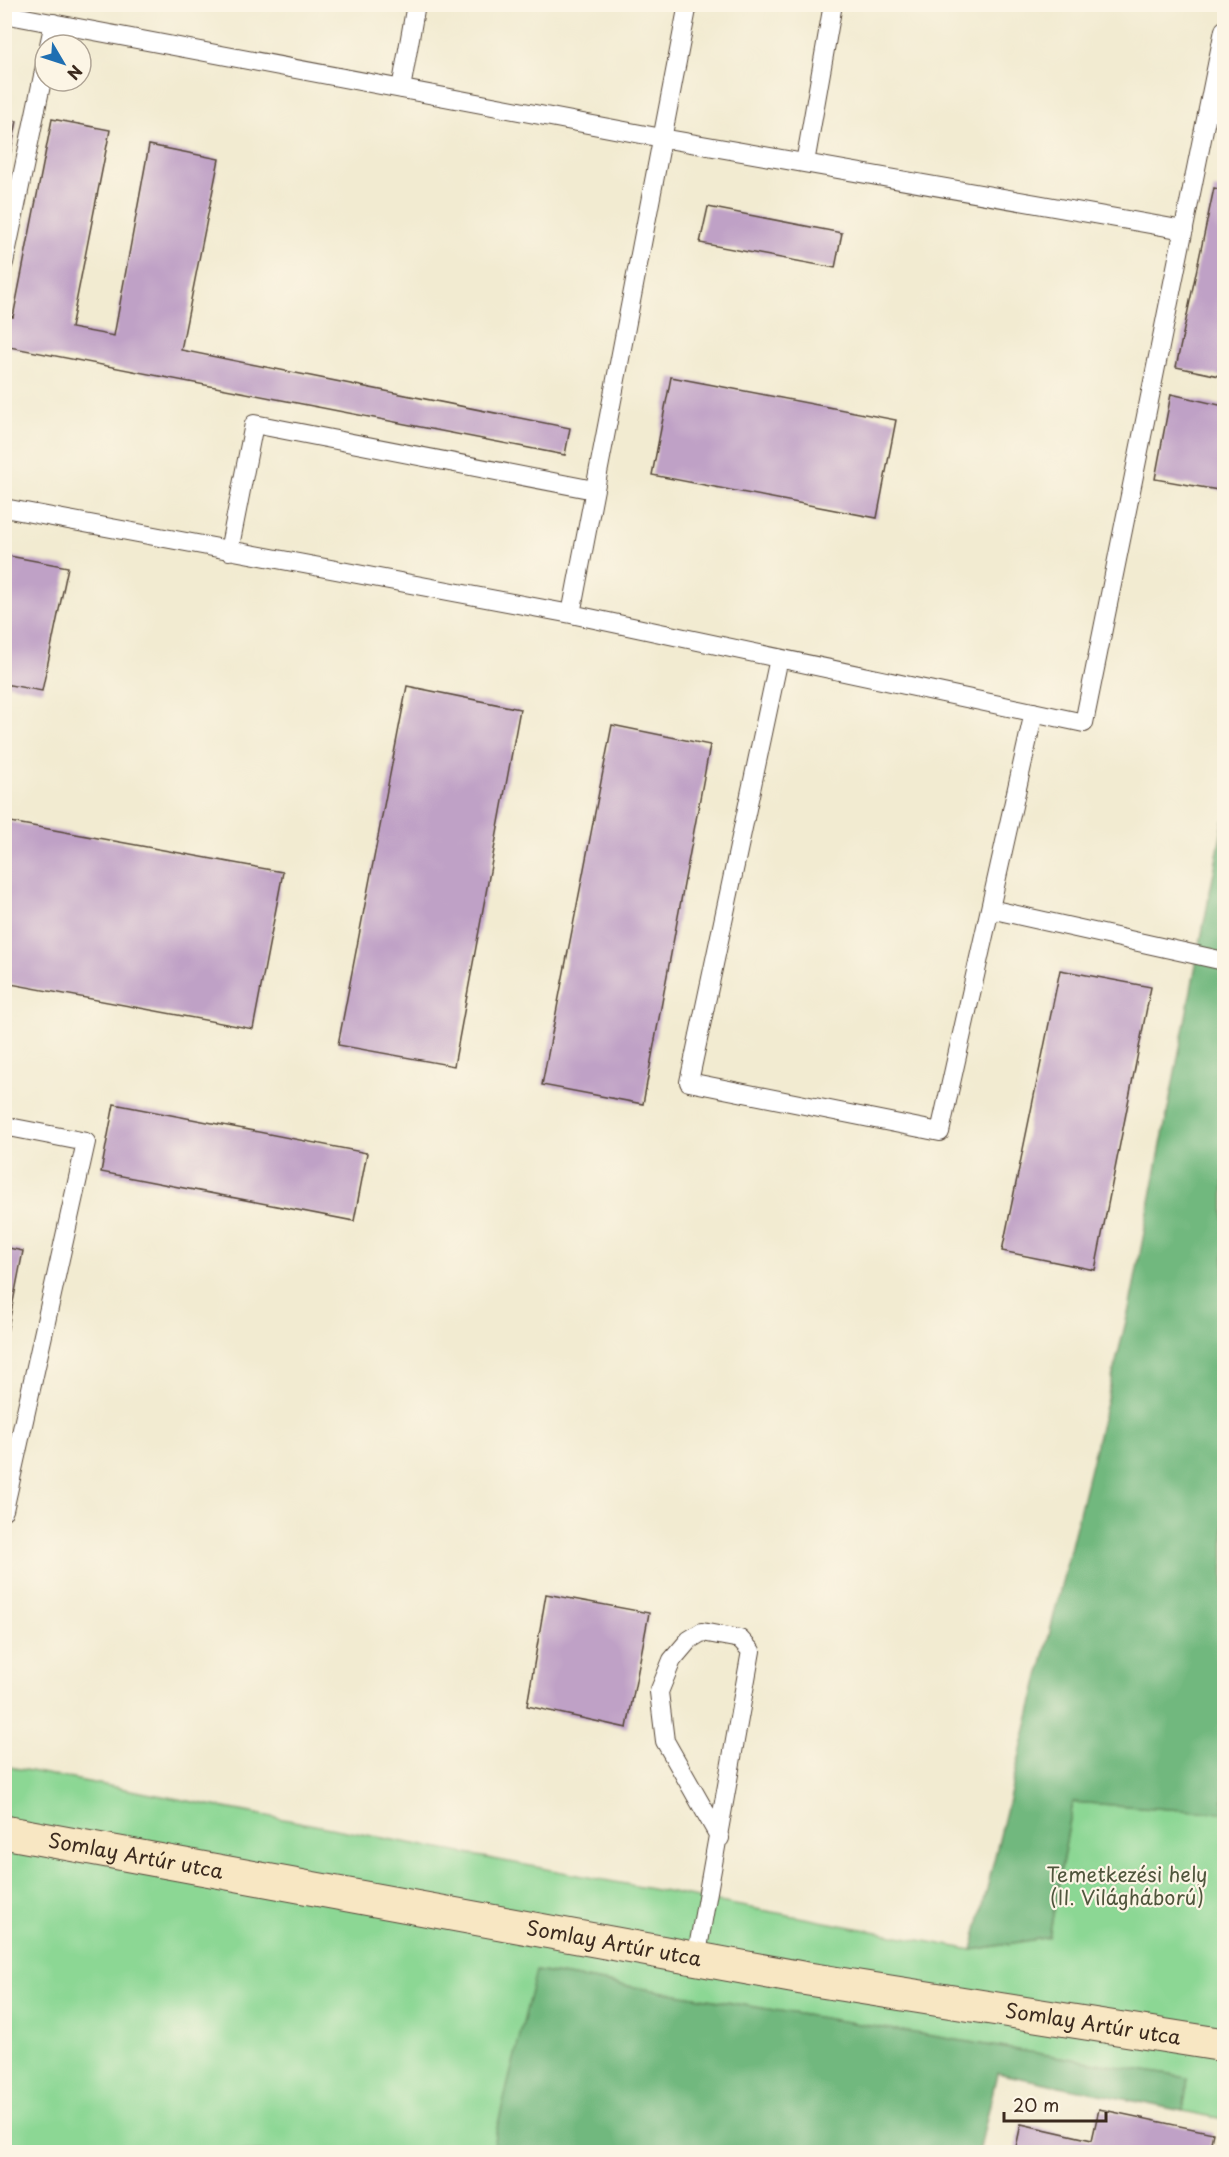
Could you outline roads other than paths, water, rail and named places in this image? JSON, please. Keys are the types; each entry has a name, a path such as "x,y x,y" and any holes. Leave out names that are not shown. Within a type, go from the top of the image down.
{"main road":[{"name":"Somlay Artúr utca","path":"4,1832 696,1959 1224,2046"}],"lane":[{"path":"401,89 416,4"},
{"path":"571,614 688,4"},
{"path":"805,163 833,4"},
{"path":"4,14 662,138 1184,230"},
{"path":"52,33 54,23"},
{"path":"4,508 571,614 1084,723 1224,30"},
{"path":"4,262 39,93"},
{"path":"228,551 254,424 594,490"},
{"path":"779,658 689,1082 940,1132 1034,712"},
{"path":"990,909 1224,962"},
{"path":"4,1126 86,1142 4,1510"},
{"path":"696,1959 720,1838 752,1651 740,1639 702,1632 689,1640 672,1660 659,1692 665,1741 720,1838"}],"park label":[{"name":"Temetkezési hely (II. Világháború)","path":"1127,1886"}]}
